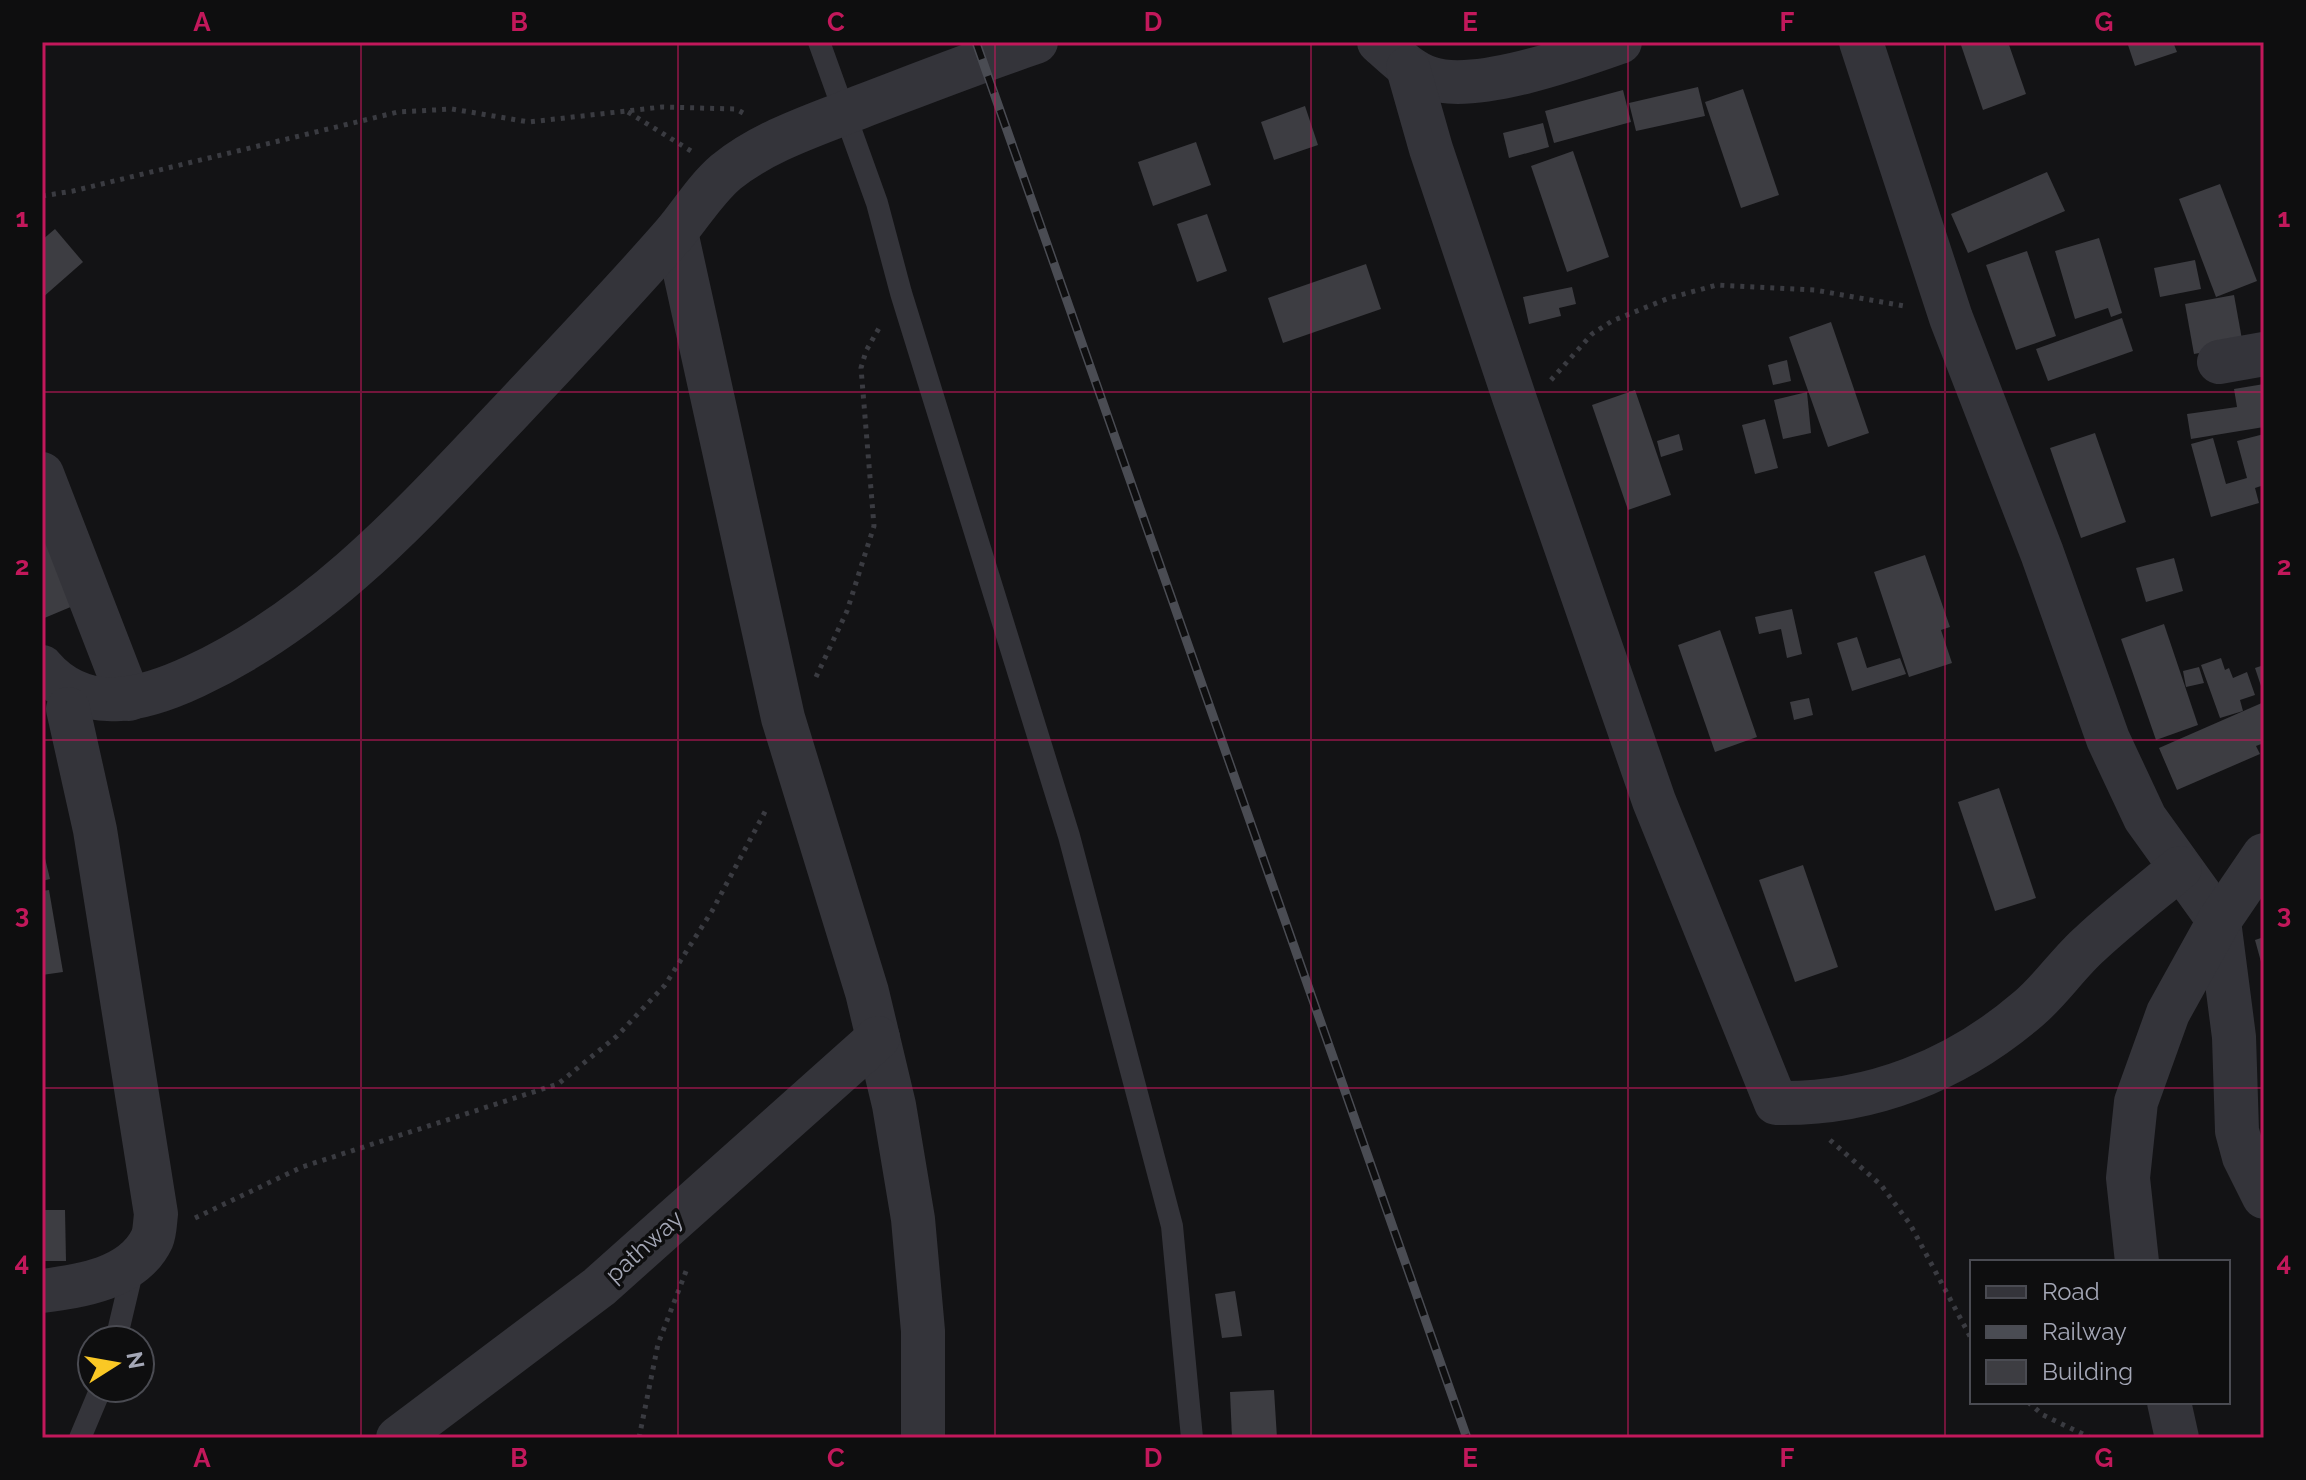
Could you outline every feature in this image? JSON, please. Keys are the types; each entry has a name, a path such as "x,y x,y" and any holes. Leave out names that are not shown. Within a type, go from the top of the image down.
{"street":[{"path":"84,707 160,692 231,659 315,604 393,536 676,232 726,172 786,137 1036,42"},
{"path":"1394,55 1445,82 1502,76 1551,66 1620,42"},
{"path":"1861,42 1951,318 2042,553 2108,739 2145,818 2219,921 2232,1023 2237,1131 2244,1157 2264,1197"},
{"path":"1394,55 1431,149 1654,801 1776,1103 1819,1104 1884,1090 1929,1074 2030,1008 2089,944 2180,868"},
{"path":"676,232 788,738 843,910 894,1105 913,1219 923,1331 923,1438"},
{"path":"2219,362 2264,354"},
{"path":"42,474 84,707 95,830 156,1214 144,1249 108,1277 89,1284 42,1291"},
{"path":"42,667 78,695 84,707"},
{"path":"2137,1260 2128,1178 2136,1102 2168,1013 2219,921 2264,855"},
{"name":"pathway","path":"398,1438 599,1287 878,1038"},
{"path":"2169,1404 2177,1438"}],"lane":[{"path":"819,42 877,203 901,293 1069,836 1172,1226 1192,1438"},
{"path":"121,1324 144,1249"},
{"path":"80,1438 94,1404"}],"path":[{"path":"42,196 398,112 452,109 529,122 662,107 736,109 786,137"},
{"path":"627,112 726,172"},
{"path":"1515,400 1547,383 1592,334 1612,321 1669,298 1717,285 1815,290 1951,318"},
{"path":"144,1249 302,1167 558,1084 617,1036 665,985 712,911 821,671 865,563 874,526 874,498 861,368 866,351 901,293"},
{"path":"1776,1103 1839,1147 1881,1185 1930,1257 1970,1336"},
{"path":"639,1438 658,1344 690,1260"},
{"path":"2030,1404 2043,1415 2091,1438"}],"building":[{"path":"1960,42 2008,42 2026,94 1983,110"},
{"path":"2127,42 2173,42 2177,52 2135,66"},
{"path":"1698,87 1705,116 1636,131 1629,103"},
{"path":"1743,89 1779,195 1741,208 1705,102"},
{"path":"1623,90 1631,122 1554,143 1545,111"},
{"path":"1305,106 1318,145 1274,160 1261,122"},
{"path":"1543,123 1549,147 1509,158 1503,133"},
{"path":"1196,142 1211,185 1153,206 1138,162"},
{"path":"1573,151 1609,257 1567,272 1531,166"},
{"path":"2047,172 2065,211 1968,253 1951,214"},
{"path":"2220,184 2257,281 2216,297 2179,199"},
{"path":"1207,214 1227,271 1197,282 1177,224"},
{"path":"55,229 83,262 42,298 42,240"},
{"path":"2099,238 2122,313 2111,317 2108,308 2075,319 2055,251"},
{"path":"2027,251 2056,336 2016,350 1986,265"},
{"path":"2195,260 2201,289 2160,297 2154,268"},
{"path":"1366,264 1381,309 1283,343 1268,298"},
{"path":"1572,287 1576,304 1559,308 1561,316 1529,324 1523,297"},
{"path":"2234,295 2243,345 2194,354 2185,304"},
{"path":"2122,318 2133,351 2048,381 2036,349"},
{"path":"1831,322 1869,433 1828,447 1789,337"},
{"path":"1787,360 1791,381 1773,385 1768,365"},
{"path":"2264,384 2264,427 2191,439 2187,414 2237,407 2234,389"},
{"path":"1635,390 1671,495 1628,510 1592,405"},
{"path":"1807,392 1811,433 1783,439 1774,400"},
{"path":"1765,419 1778,468 1755,474 1742,425"},
{"path":"2095,433 2126,522 2081,538 2050,448"},
{"path":"1679,434 1683,450 1661,457 1657,441"},
{"path":"2264,434 2264,485 2255,488 2259,503 2211,517 2191,444 2213,438 2226,484 2247,478 2237,441"},
{"path":"46,540 73,606 42,619 42,542"},
{"path":"1925,555 1950,627 1941,630 1952,663 1909,677 1874,572"},
{"path":"2174,558 2183,591 2146,602 2136,568"},
{"path":"1792,609 1802,654 1787,658 1781,629 1759,634 1755,617"},
{"path":"2164,624 2198,725 2156,740 2121,639"},
{"path":"1720,630 1757,737 1715,752 1678,645"},
{"path":"1857,637 1867,668 1900,658 1906,674 1852,691 1837,643"},
{"path":"2221,658 2225,670 2229,668 2233,678 2247,672 2255,695 2240,700 2243,711 2220,718 2201,665"},
{"path":"2264,665 2264,685 2261,686 2255,668"},
{"path":"2199,667 2204,683 2186,687 2183,671"},
{"path":"1809,698 1813,715 1794,720 1790,702"},
{"path":"2264,702 2264,743 2256,746 2260,754 2177,790 2159,748"},
{"path":"1999,788 2036,898 1995,911 1958,802"},
{"path":"42,846 50,879 42,881"},
{"path":"1803,865 1838,967 1795,982 1759,880"},
{"path":"49,890 63,972 42,975 42,891"},
{"path":"2264,937 2264,969 2263,969 2255,940"},
{"path":"42,1210 65,1210 66,1261 42,1261"},
{"path":"1235,1291 1242,1336 1222,1338 1215,1294"},
{"path":"1274,1390 1277,1438 1232,1438 1230,1392"}],"railway":[{"path":"976,42 1467,1438"}]}
